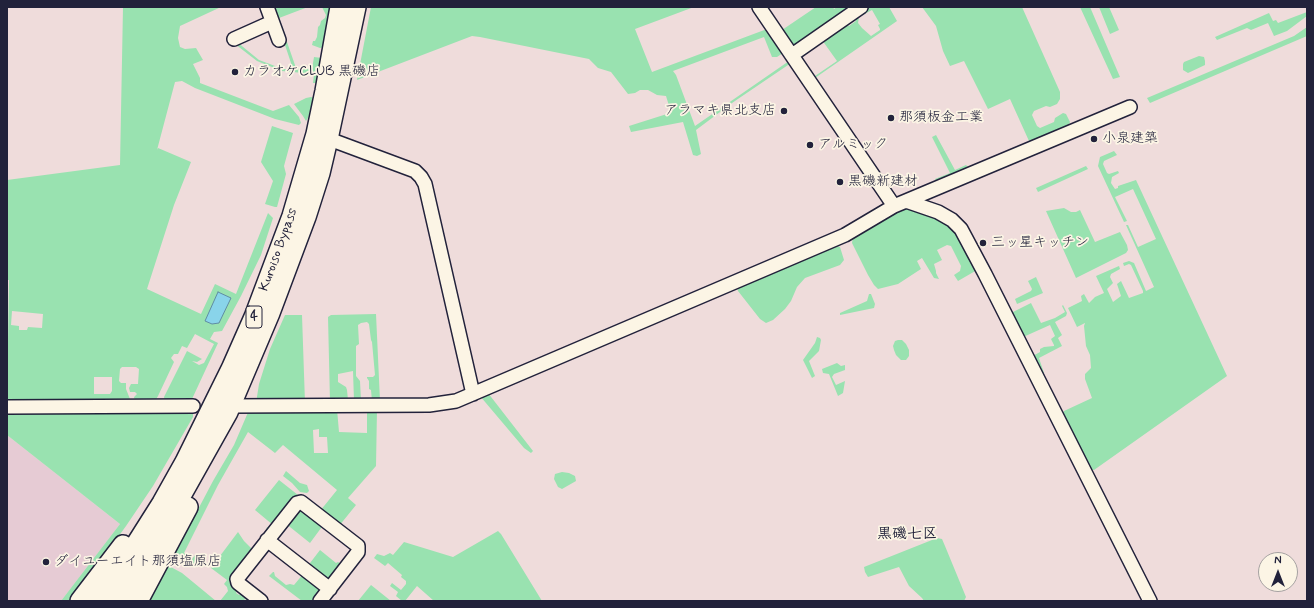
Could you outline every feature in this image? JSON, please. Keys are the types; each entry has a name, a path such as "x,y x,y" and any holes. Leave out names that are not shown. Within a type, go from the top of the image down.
{"highway":[{"name":"Kuroiso Bypass","path":"100,601 162,503 202,427 254,317 322,136 325,90 340,7"},
{"name":"Kuroiso Bypass","path":"117,601 158,535 229,409 293,256 306,217 322,136 356,7"},
{"name":"4","path":"138,601 198,487 214,453 229,409"},
{"name":"4","path":"80,601 135,529 202,427"}],"street":[{"path":"266,7 279,40"},
{"path":"759,7 792,55 900,203 938,212 952,220 961,229 1150,601"},
{"path":"792,55 861,7"},
{"path":"234,39 272,22"},
{"path":"229,409 429,405 456,401 845,235 900,203 1130,107"},
{"path":"322,136 415,171 421,177 425,184 473,394"},
{"path":"7,407 193,406"},
{"path":"261,601 238,583 237,579 297,503 301,502 358,546 358,552 320,601"},
{"path":"267,540 330,589"}],"shaded area":[{"name":"ダイユーエイト那須塩原店","path":"7,435 120,524 61,601 7,601"}],"green space":[{"path":"123,7 221,7 180,26 178,38 180,47 185,49 196,48 203,60 193,64 200,78 200,83 273,111 289,105 299,117 301,123 299,125 275,119 195,88 182,81 175,82 157,150 158,148 191,162 174,205 147,289 201,314 215,284 236,294 268,213 273,218 261,255 241,296 222,331 214,332 210,339 218,343 192,399 189,402 165,402 164,397 187,351 202,359 197,362 192,361 199,365 204,363 214,344 195,334 187,348 182,346 178,354 174,354 171,358 174,362 155,401 135,402 134,397 137,394 135,392 130,392 129,388 131,384 138,384 139,369 136,367 122,367 120,369 119,381 121,383 126,383 126,389 130,402 7,404 9,280 7,280 7,180 120,165","holes":["12,311 43,314 42,328 28,327 27,330 19,330 19,326 11,325","94,377 112,377 112,391 110,394 94,394"]},
{"path":"270,7 308,7 279,18 286,37 283,38"},
{"path":"322,7 331,7 324,47 320,48 312,45 313,41 315,41 317,37 318,27 326,15"},
{"path":"371,7 694,7 635,29 652,72 767,29 783,53 777,57 772,57 764,37 673,71 676,75 695,126 789,61 791,63 732,103 696,130 701,154 697,156 693,155 683,122 631,132 629,126 670,113 666,96 657,95 648,90 640,90 635,93 628,94 611,72 598,68 589,59 472,36 357,80"},
{"path":"816,7 833,7 834,9 837,7 848,7 850,10 798,46 793,46 782,30"},
{"path":"869,7 889,7 897,21 815,78 800,57 803,55 802,57 815,76 837,61 822,40 846,23 849,26 856,21 854,17","holes":["872,10 880,24 878,25 880,30 871,36 858,23 859,17"]},
{"path":"922,7 1022,7 1060,92 1060,99 1057,104 1050,107 1046,106 1034,111 1032,115 1037,126 1040,128 1054,122 1055,118 1063,113 1066,114 1070,122 1068,126 1032,142 1029,141 1010,99 988,109 964,61 950,66 943,51 936,26"},
{"path":"1080,7 1090,7 1120,77 1113,79"},
{"path":"1099,7 1109,7 1119,30 1110,34"},
{"path":"1307,12 1307,16 1287,31 1274,36 1268,23 1251,30 1247,28 1217,40 1215,37 1269,13 1273,21 1276,20 1278,23"},
{"path":"1307,27 1307,36 1150,103 1147,98 1294,36"},
{"path":"237,42 259,60 283,69 293,69 284,42 287,42 296,68 312,69 314,57 322,58 317,83 313,83 314,74 282,71 257,61 235,44"},
{"path":"1199,56 1204,57 1205,65 1188,73 1183,70 1184,62"},
{"path":"311,97 314,98 306,121 294,104"},
{"path":"272,126 293,133 284,166 286,174 277,207 265,204 273,181 261,162"},
{"path":"936,135 955,170 966,165 968,167 936,181 935,179 950,173 932,137"},
{"path":"1114,151 1117,155 1104,161 1103,164 1107,173 1109,174 1118,171 1119,173 1112,177 1111,183 1115,189 1118,188 1118,186 1136,180 1227,376 1094,470 1085,467 1061,416 1064,411 1092,398 1085,379 1085,374 1091,368 1090,355 1086,346 1085,323 1077,327 1068,308 1082,301 1081,296 1084,294 1089,303 1095,297 1104,293 1096,276 1119,266 1120,269 1111,274 1110,277 1113,283 1107,289 1113,302 1121,296 1117,284 1121,281 1129,298 1143,293 1131,265 1129,264 1124,266 1123,263 1129,261 1134,263 1146,291 1154,287 1126,225 1128,225 1138,247 1156,239 1133,189 1115,197 1127,221 1124,222 1098,166 1100,157"},
{"path":"1086,166 1088,169 1038,192 1036,188"},
{"path":"905,205 952,222 977,270 958,281 954,275 960,271 961,266 951,246 947,245 937,250 942,260 934,264 939,279 934,278 922,258 917,261 921,269 898,284 878,289 868,275 852,243 853,237"},
{"path":"1064,208 1071,212 1080,210 1095,242 1120,232 1127,245 1128,250 1126,253 1076,278 1046,211"},
{"path":"834,245 840,247 844,260 840,265 805,278 797,287 791,301 785,309 773,320 766,323 760,319 738,291 737,287"},
{"path":"1036,277 1043,293 1017,304 1015,299 1031,291 1032,289 1028,281"},
{"path":"869,294 871,294 875,304 874,308 840,315 840,313 867,301"},
{"path":"1031,303 1041,323 1055,318 1065,312 1062,306 1063,305 1067,313 1066,316 1055,322 1062,335 1058,338 1062,346 1039,358 1044,373 1040,375 1031,357 1040,352 1040,349 1044,347 1054,346 1051,339 1055,336 1050,325 1021,338 1011,313"},
{"path":"376,314 380,401 372,401 371,390 369,389 369,381 367,378 375,375 372,342 369,324 367,322 358,325 359,344 356,346 356,376 360,381 361,401 354,401 353,371 338,374 338,382 346,387 348,400 330,402 328,317 331,315"},
{"path":"285,315 302,315 305,403 337,409 339,432 367,433 367,409 377,409 376,466 348,498 356,505 339,526 320,511 337,490 283,445 275,453 248,432 218,485 184,553 192,559 195,555 201,562 197,567 191,567 182,557 175,553 234,445 249,410 256,403 259,384 270,349","holes":["319,429 319,437 327,437 328,453 314,453 313,430"]},
{"path":"817,337 821,340 819,351 809,361 815,376 812,378 803,360 815,343"},
{"path":"902,340 909,350 909,356 906,360 901,360 896,355 894,350 893,346 895,341"},
{"path":"837,363 841,366 845,365 845,370 834,374 832,377 836,385 845,381 843,393 838,396 829,374 823,373 822,369"},
{"path":"488,393 533,451 531,453 524,448 480,396"},
{"path":"7,411 193,411 193,417 153,486 72,601 61,601 120,524 7,435"},
{"path":"286,471 300,483 307,485 309,491 307,493 300,492 283,476"},
{"path":"562,472 575,476 576,481 562,489 558,487 554,479 555,474"},
{"path":"279,480 298,495 273,525 255,510"},
{"path":"304,509 324,524 310,543 285,523 297,510"},
{"path":"267,527 270,529 229,582 238,589 236,593 239,595 242,593 249,598 243,601 220,601 228,591 224,584 227,580 211,568 238,532 252,549 266,531"},
{"path":"498,531 542,601 434,601 417,586 405,601 402,601 396,596 398,592 390,586 392,583 401,590 406,584 406,581 401,577 402,575 388,563 385,566 374,558 377,554 384,556 390,553 393,555 404,542 453,557"},
{"path":"937,538 942,539 945,546 966,597 964,601 924,601 909,586 899,567 868,577 865,572 864,567"},
{"path":"320,550 336,563 338,562 341,564 330,583 307,567"},
{"path":"167,565 182,573 216,601 146,601"},
{"path":"273,572 275,576 286,585 294,585 304,573 324,587 316,601 302,601 269,576"},
{"path":"371,585 391,601 358,601"}],"water":[{"path":"218,292 231,298 219,323 212,324 205,321"}],"place":[{"name":"カラオケCLUB 黒磯店","path":"235,72"},
{"name":"アラマキ県北支店","path":"784,111"},
{"name":"那須板金工業","path":"891,118"},
{"name":"小泉建築","path":"1094,139"},
{"name":"アルミック","path":"810,145"},
{"name":"黒磯新建材","path":"840,182"},
{"name":"三ッ星キッチン","path":"983,243"},
{"name":"ダイユーエイト那須塩原店","path":"46,562"}],"district":[{"name":"黒磯七区","path":"907,535"}]}
